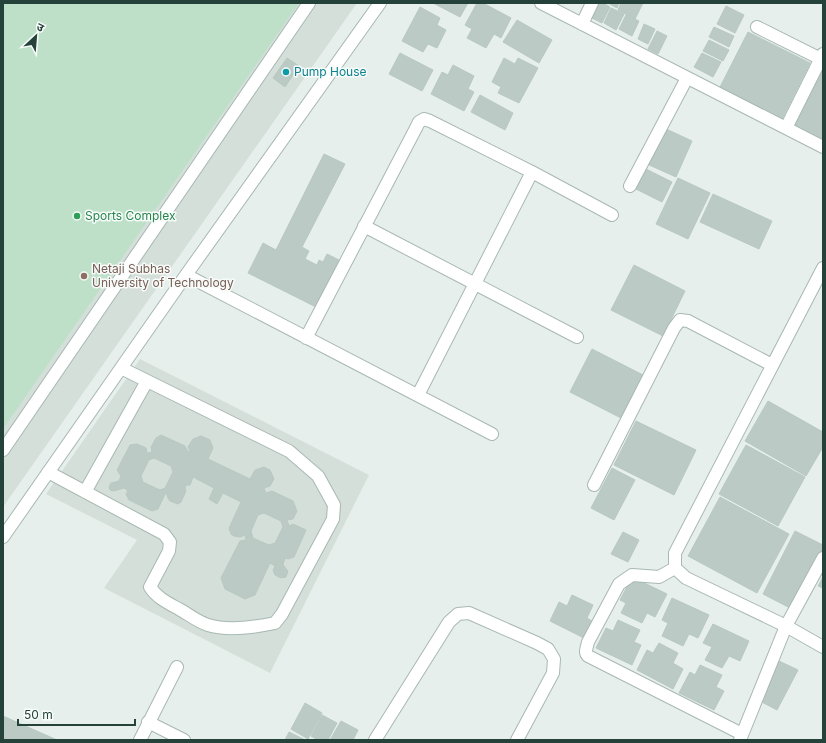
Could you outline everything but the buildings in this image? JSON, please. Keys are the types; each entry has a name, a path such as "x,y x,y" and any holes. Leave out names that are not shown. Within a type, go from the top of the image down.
{"street":[{"path":"3,450 309,3"},
{"path":"3,537 380,3"},
{"path":"541,3 823,146"},
{"path":"582,24 592,3"},
{"path":"757,27 822,57 786,128"},
{"path":"630,186 687,78"},
{"path":"306,338 419,122 424,119 532,172 612,215"},
{"path":"418,395 532,172"},
{"path":"364,226 577,337"},
{"path":"823,268 675,553 675,568 686,578 786,626 823,647"},
{"path":"186,276 492,434"},
{"path":"594,485 674,328 680,320 688,321 772,365"},
{"path":"48,472 164,534 170,542 169,551 150,587 155,595 162,600 207,625 222,628 264,626 275,623 282,614 333,520 334,505 318,476 290,451 121,368"},
{"path":"85,492 147,381"},
{"path":"675,568 659,577 632,575 619,584 588,642 585,651 586,654 741,737 786,626 823,558"},
{"path":"375,740 449,622 458,614 469,613 537,643 548,649 554,659 553,673 517,740"},
{"path":"140,740 177,667"},
{"path":"148,722 184,740"}],"shaded area":[{"name":"Sports Complex","path":"3,3 357,3 3,507"},
{"path":"140,359 369,475 270,673 104,588 137,540 46,494"}],"green space":[{"name":"Sports Complex","path":"3,3 299,3 3,429"}],"place":[{"name":"Pump House","path":"286,72"},
{"name":"Sports Complex","path":"77,216"},
{"name":"Netaji Subhas University of Technology","path":"84,276"}]}
